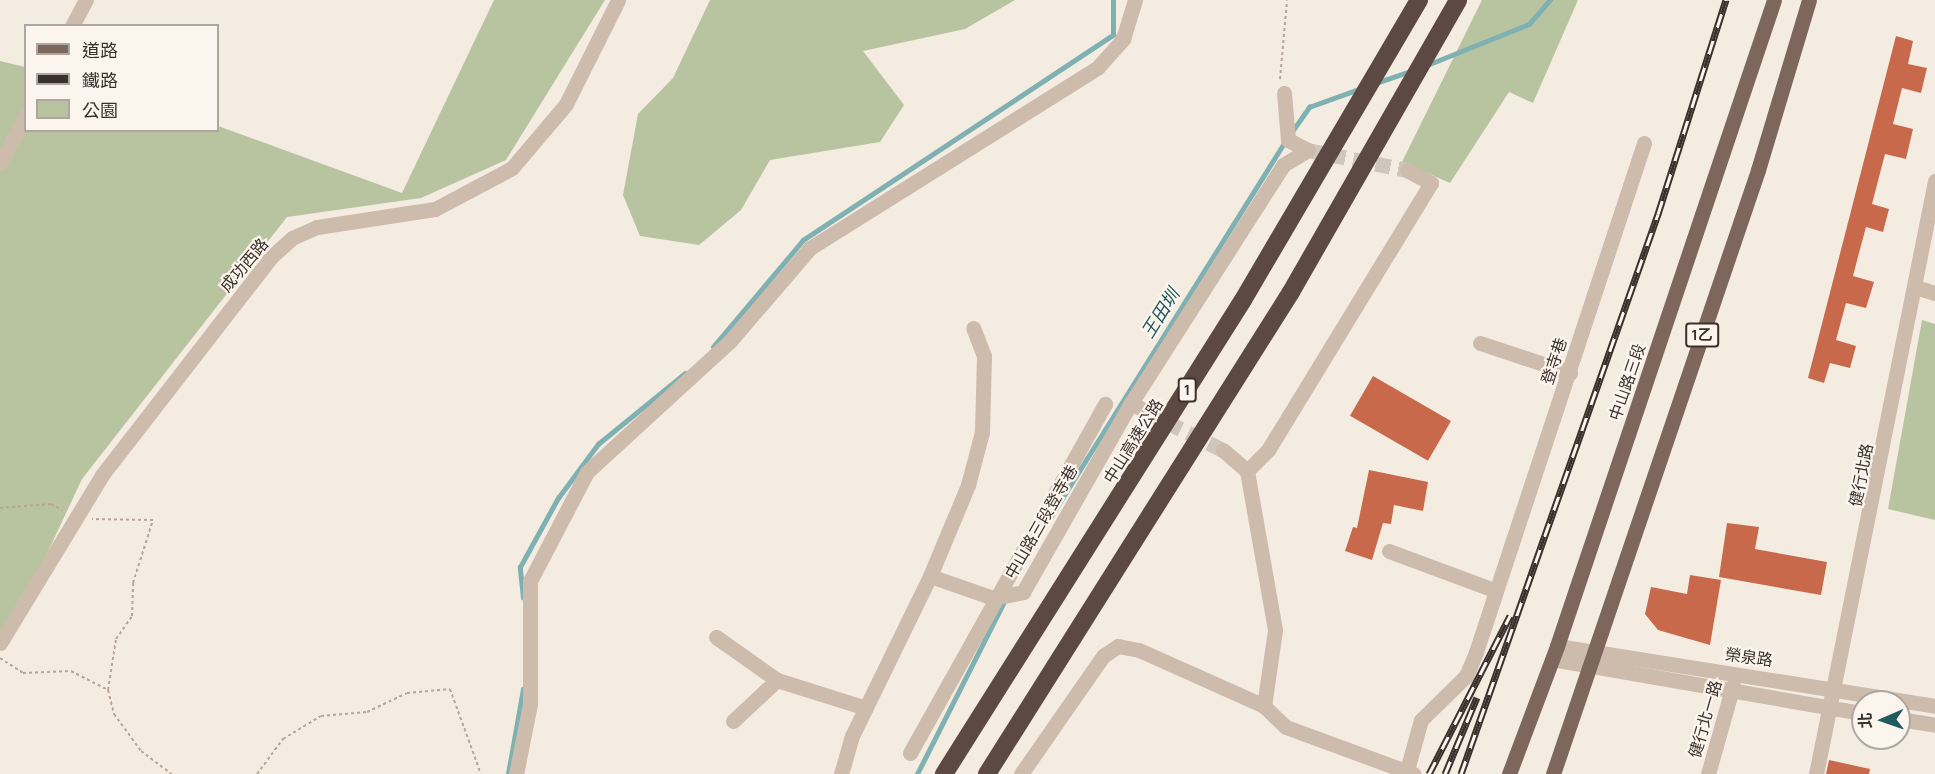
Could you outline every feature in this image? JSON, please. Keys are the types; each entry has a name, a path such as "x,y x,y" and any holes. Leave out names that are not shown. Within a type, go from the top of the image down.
{"highway":[{"name":"中山高速公路","path":"944,774 1243,300 1419,0"},
{"name":"1","path":"987,774 1291,292 1458,0"}],"main road":[{"name":"中山路三段","path":"1509,774 1554,653 1774,0"},
{"name":"1乙","path":"1553,774 1758,170 1809,0"}],"street":[{"path":"73,24 86,0"},
{"name":"成功西路","path":"0,643 78,518 102,475 278,250 317,227 435,209 512,168 566,104 618,0"},
{"path":"516,774 530,704 530,580 586,472 730,341 810,248 1098,67 1124,39 1135,0"},
{"name":"中山路三段登寺巷","path":"993,598 1023,592 1131,403 1283,165 1308,150 1288,140 1284,93"},
{"path":"0,163 24,119"},
{"name":"登寺巷","path":"1410,772 1421,720 1466,676 1570,373 1644,143"},
{"path":"1247,471 1268,450 1431,183 1407,170"},
{"name":"健行北路","path":"1816,774 1935,181"},
{"path":"1915,287 1935,293"},
{"path":"841,774 866,708 930,576 968,485 982,432 984,356 973,328"},
{"path":"1480,343 1570,373"},
{"path":"1131,403 1147,412"},
{"path":"910,753 993,598 1105,404"},
{"path":"1223,450 1247,471 1275,630 1264,706"},
{"path":"1389,550 1494,590"},
{"path":"930,576 993,598"},
{"path":"716,637 777,680 866,708"},
{"path":"1021,774 1103,656 1118,646 1139,650 1264,706 1286,727 1410,772"},
{"name":"榮泉路","path":"1554,653 1596,651 1834,687 1935,706"},
{"path":"1554,653 1590,668 1851,711"},
{"name":"健行北一路","path":"1708,774 1737,674"},
{"path":"733,721 777,680"},
{"path":"1911,721 1935,725"}],"path":[{"path":"1284,93 1279,73 1287,0"},
{"path":"0,508 51,504 78,518 153,520 133,583 132,616 116,639 108,690 114,714 141,751 171,774"},
{"path":"0,658 23,673 61,669 108,690"},
{"path":"257,774 283,739 321,716 367,712 407,693 450,689 481,774"}],"green space":[{"path":"494,0 605,0 506,160 421,198 287,217 82,479 22,607 0,638 0,61 24,67 24,132 219,132 219,126 402,193"},
{"path":"710,0 1015,0 965,29 863,51 904,105 880,142 770,160 741,210 699,245 640,236 623,195 638,114 673,78"},
{"path":"1482,0 1578,0 1533,103 1509,92 1450,183 1402,162"},
{"path":"1922,320 1935,324 1935,520 1888,509"}],"building":[{"path":"1896,36 1913,41 1908,64 1927,68 1921,93 1902,88 1893,124 1913,129 1906,159 1885,154 1872,204 1889,209 1883,232 1866,227 1853,276 1874,282 1866,308 1846,303 1836,340 1856,346 1850,368 1830,363 1824,383 1808,378"},
{"path":"1373,376 1451,421 1428,461 1350,416"},
{"path":"1369,470 1428,482 1423,511 1394,505 1391,524 1383,523 1372,560 1345,551 1353,527 1357,528"},
{"path":"1727,523 1759,527 1755,549 1827,562 1821,595 1719,577"},
{"path":"1690,575 1721,580 1710,645 1658,630 1645,614 1651,587 1687,594"},
{"path":"1829,760 1870,769 1869,774 1826,774"}],"waterway":[{"path":"713,347 803,240 1113,35 1113,0"},
{"name":"王田圳","path":"1427,65 1529,24 1550,0"},
{"name":"王田圳","path":"1376,83 1410,71"},
{"name":"王田圳","path":"1291,133 1309,107 1359,89"},
{"name":"王田圳","path":"1051,516 1285,142"},
{"path":"523,598 520,567 558,498 598,444 685,373"},
{"name":"王田圳","path":"917,774 1005,600"},
{"path":"508,774 523,689"}],"tunnel":[{"path":"1308,150 1407,170"},
{"path":"1147,412 1223,450"}],"railway":[{"path":"1461,774 1658,214 1726,0"},
{"path":"1429,774 1510,616"},
{"path":"1445,774 1477,697"}]}
